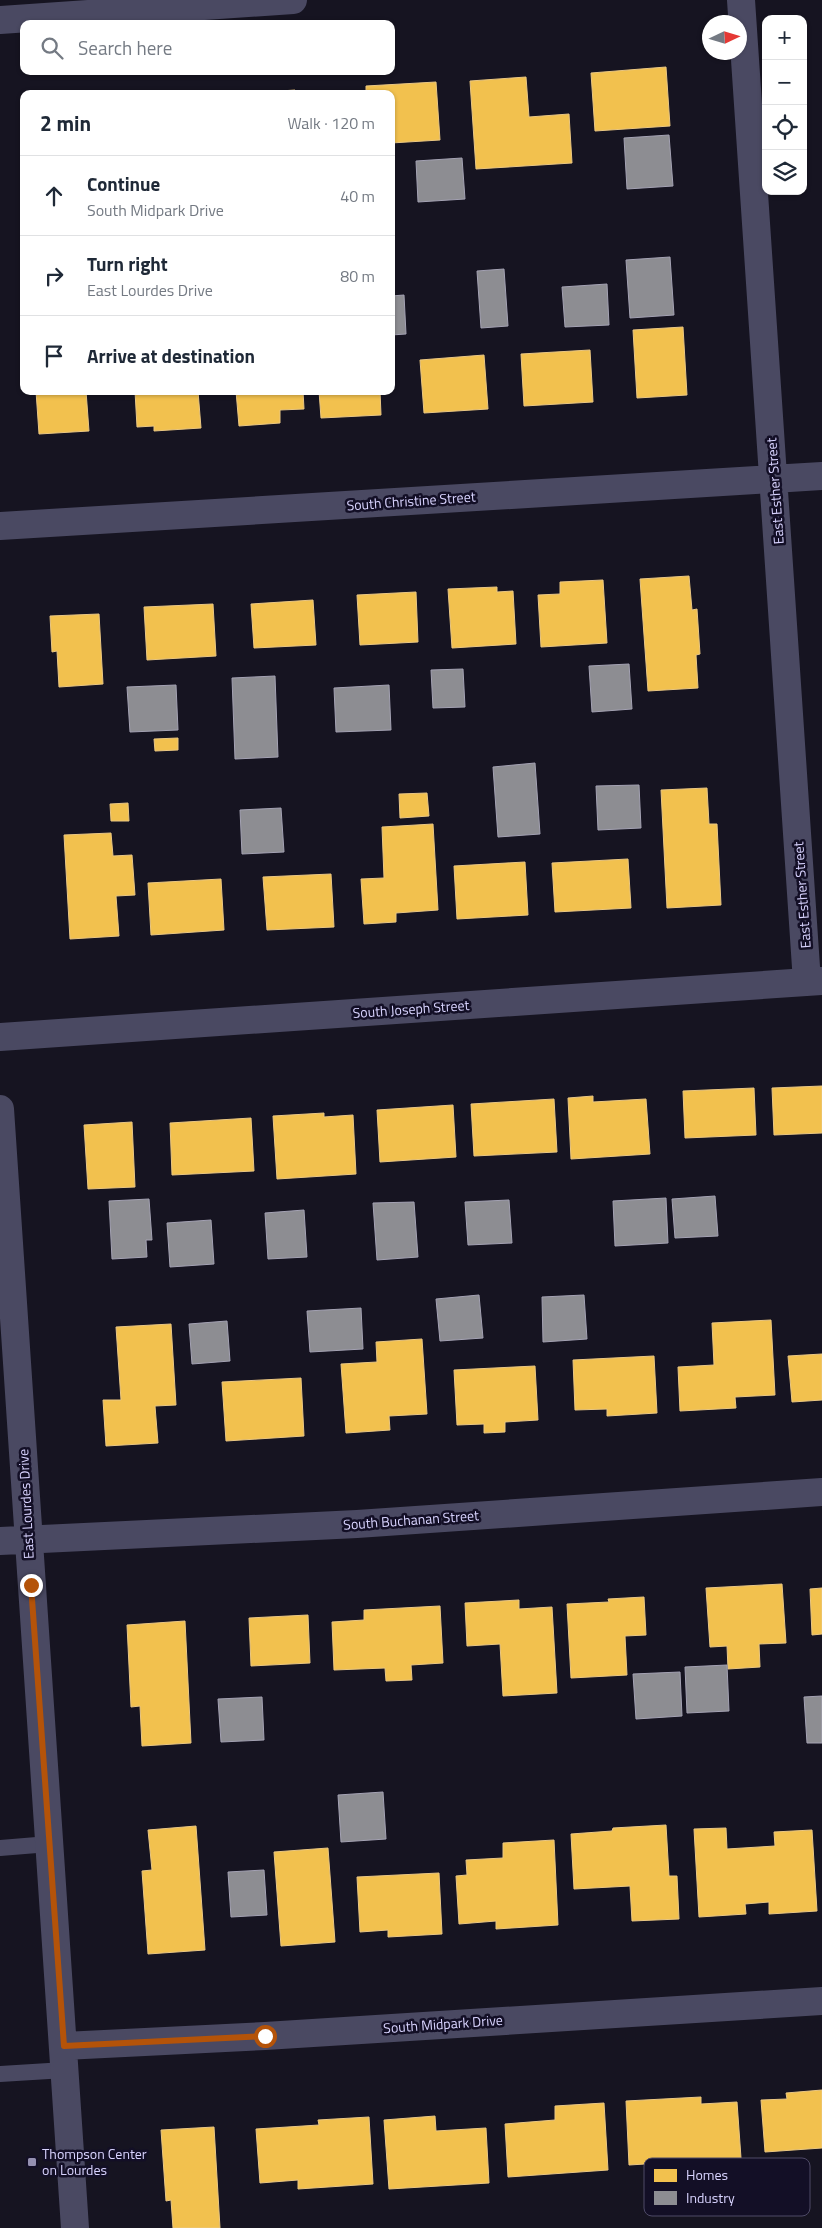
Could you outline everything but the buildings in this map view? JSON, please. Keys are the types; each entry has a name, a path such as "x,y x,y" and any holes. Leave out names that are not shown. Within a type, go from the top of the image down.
{"street":[{"path":"0,20 293,0"},
{"name":"East Esther Street","path":"741,0 775,479 815,982"},
{"name":"South Christine Street","path":"0,526 822,476"},
{"name":"South Joseph Street","path":"0,1037 815,982"},
{"name":"East Lourdes Drive","path":"0,1108 21,1398 28,1539 75,2228"},
{"name":"South Buchanan Street","path":"0,1541 357,1524 822,1492"},
{"name":"South Midpark Drive","path":"64,2058 265,2036 822,2001"}],"lane":[{"path":"0,1848 50,1844"},
{"path":"0,2074 64,2058"}],"place":[{"name":"Thompson Center on Lourdes","path":"32,2162"}],"route":[{"path":"31,1585 64,2046 265,2036"}]}
